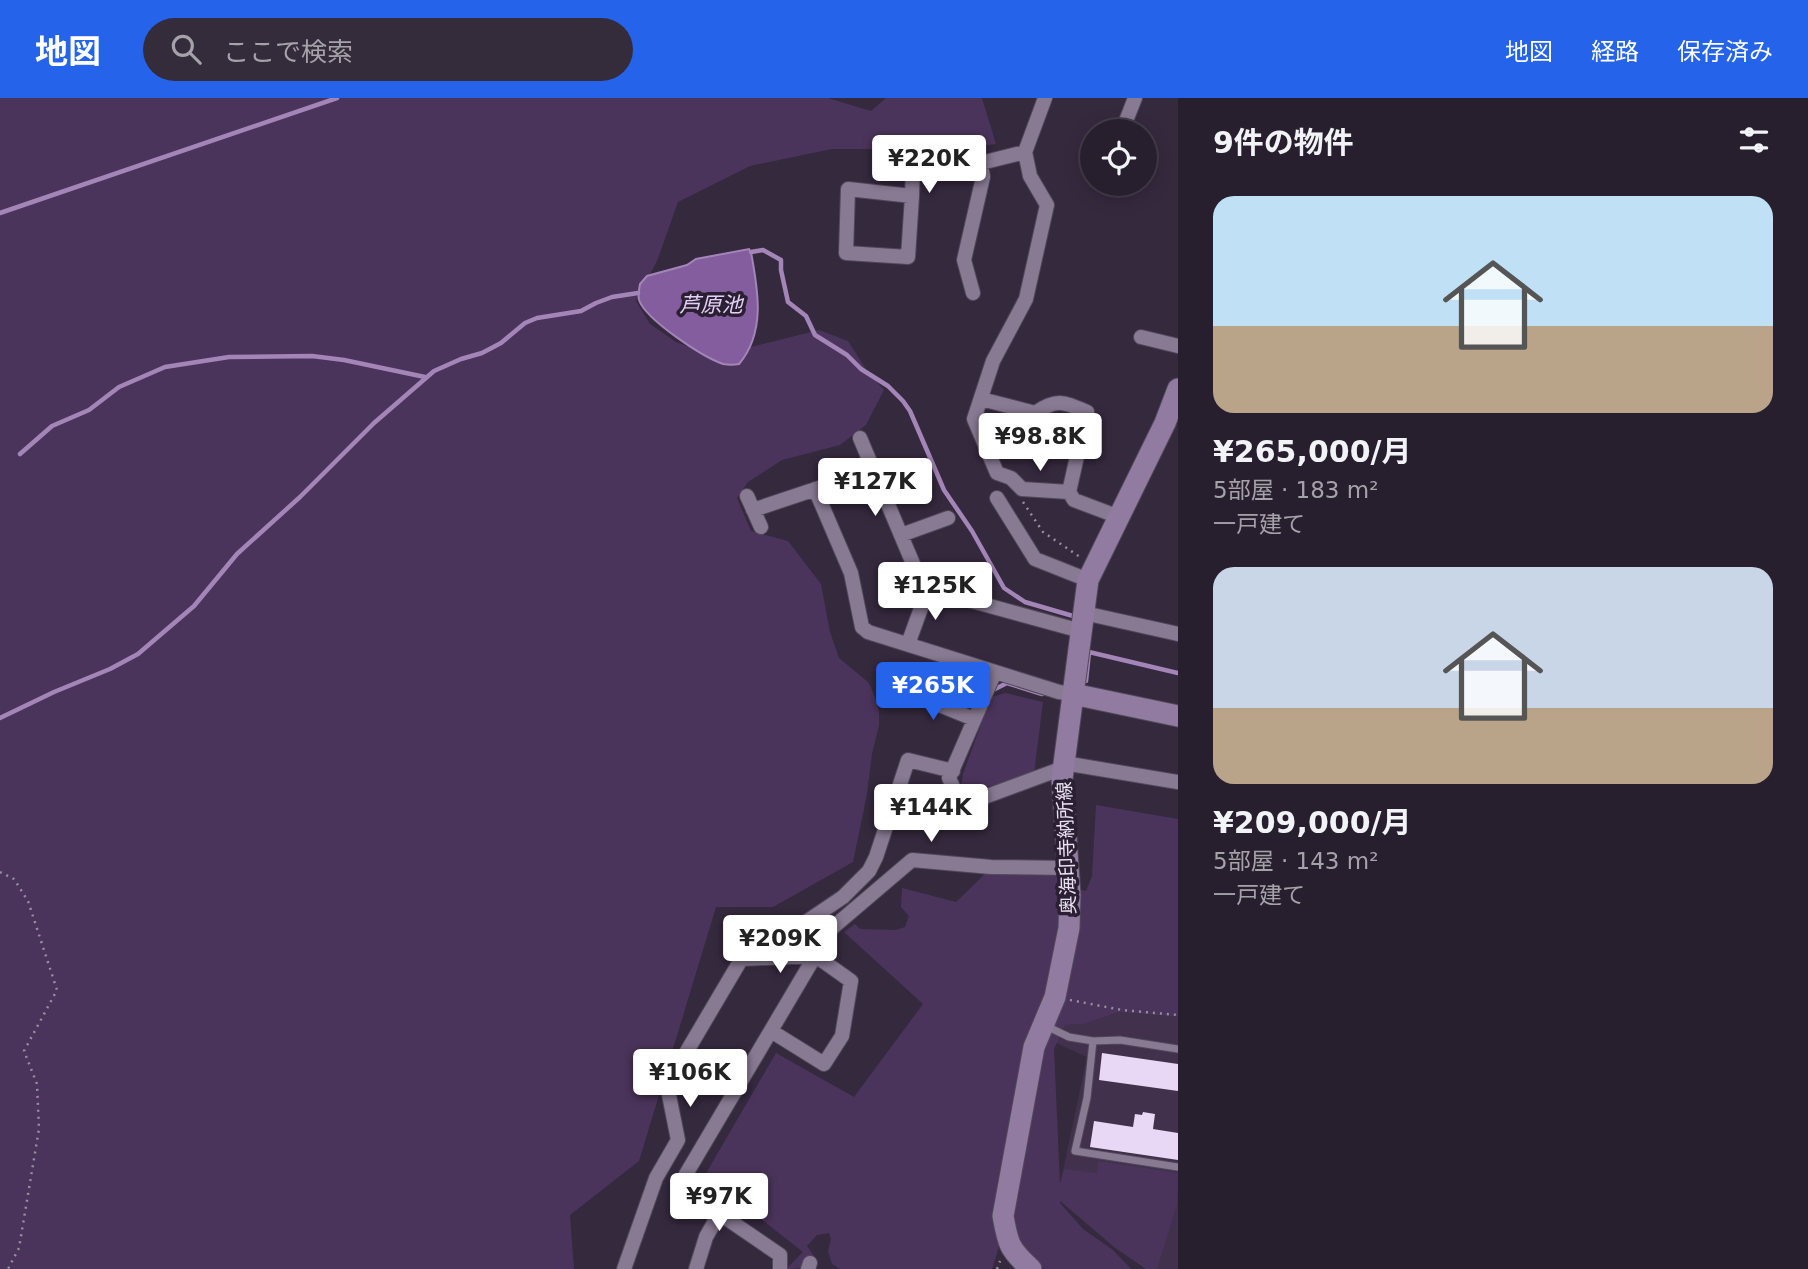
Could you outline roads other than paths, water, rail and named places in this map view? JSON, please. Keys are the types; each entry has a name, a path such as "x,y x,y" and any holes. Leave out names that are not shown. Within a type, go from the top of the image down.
{"main road":[{"name":"奥海印寺納所線","path":"1031,1269 1014,1254 1007,1241 1003,1216 1034,1047 1055,998 1069,928 1070,895 1062,779 1082,622 1091,574 1119,517 1172,426 1178,389"},
{"path":"1073,694 1178,716"}],"street":[{"path":"1045,98 1025,152 1030,176 1046,205 1026,299 993,361 974,418 997,473 1011,478 1022,489 1069,492"},
{"path":"1127,119 1135,98"},
{"path":"912,196 848,189 846,253 908,257 912,196 913,164 953,170 1025,152"},
{"path":"973,293 964,260 983,177 981,163"},
{"path":"1141,337 1178,346"},
{"path":"981,399 1035,413 1049,404 1066,402 1087,412 1069,492 1073,500 1119,517"},
{"path":"860,438 922,584 928,589 1082,622 1177,632"},
{"path":"753,510 873,470"},
{"path":"815,489 851,573 862,626 868,632 1059,692 1073,694"},
{"path":"747,496 761,527"},
{"path":"997,498 1035,559 1091,574"},
{"path":"901,535 948,518"},
{"path":"908,644 928,589"},
{"path":"995,672 949,778 957,796 971,802 1064,766 1178,782"},
{"path":"905,691 974,719"},
{"path":"624,1269 656,1178 678,1140 667,1085 762,924 803,924 843,897 869,871 908,760 953,771"},
{"path":"780,1269 780,1255 679,1186 831,929 912,860 991,867 1068,868"},
{"path":"743,959 816,956 851,981 842,1036 824,1064 771,1031"},
{"path":"696,1269 706,1237 720,1212"}],"lane":[{"path":"1044,1024 1069,1037 1093,1041 1120,1040 1178,1049"},
{"path":"1093,1041 1087,1098 1075,1151 1178,1167"}],"water":[{"name":"芦原池","path":"749,249 756,281 757,325 748,352 739,364 723,364 689,346 652,317 639,300 640,284 647,276 687,265 696,259"}],"waterway":[{"path":"0,213 337,98"},
{"path":"751,252 763,250 781,260 788,302 806,316 815,335 847,355 903,401 910,411 944,490 972,531 1004,588 1025,602 1073,616"},
{"path":"0,718 138,654 194,606 237,554 300,497 374,423 434,371 482,353 501,343 525,323 537,318 581,311 612,297 638,293"},
{"path":"20,454 52,426 89,410 119,387 165,367 229,357 312,356 425,377"},
{"path":"1086,681 1089,652 1178,673"},
{"path":"991,691 1007,683 1042,694"}]}
